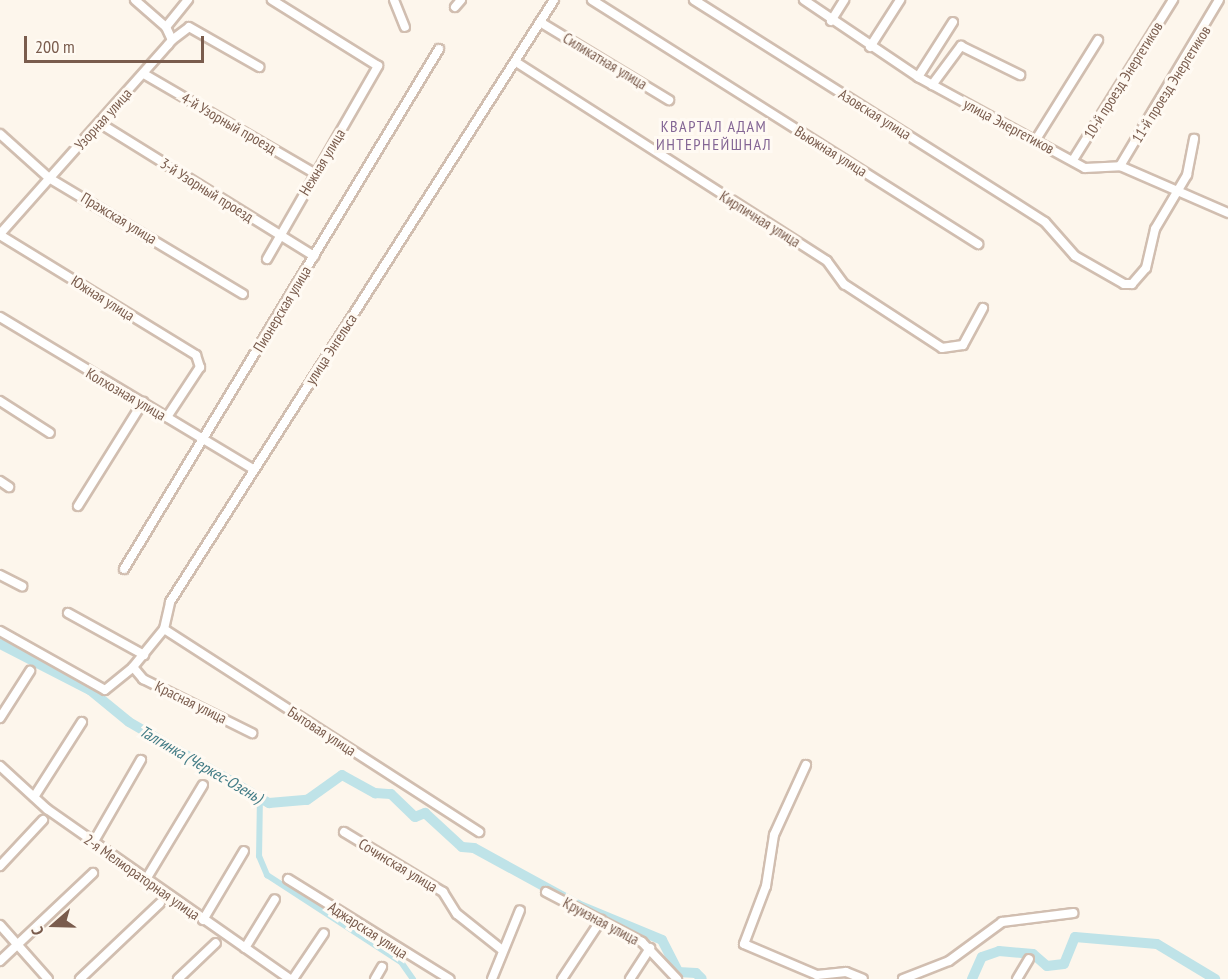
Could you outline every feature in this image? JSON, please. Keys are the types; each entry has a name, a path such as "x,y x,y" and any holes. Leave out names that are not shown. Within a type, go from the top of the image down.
{"street":[{"path":"135,0 166,27 172,40 189,27 259,67"},
{"path":"166,27 188,0"},
{"name":"Нежная улица","path":"267,259 314,173 378,66 272,0"},
{"path":"393,0 405,27"},
{"name":"улица Энгельса","path":"0,631 105,690 134,667 164,630 170,602 554,0"},
{"name":"Вьюжная улица","path":"592,0 978,244"},
{"name":"Азовская улица","path":"694,0 1055,230 1075,256 1132,284 1146,268 1151,240 1177,189"},
{"name":"улица Энергетиков","path":"804,0 831,21 918,77 1072,160 1096,170 1120,166 1228,213"},
{"path":"831,21 844,0"},
{"path":"870,47 900,0"},
{"name":"10-й проезд Энергетиков","path":"1072,160 1173,0"},
{"name":"11-й проезд Энергетиков","path":"1120,166 1219,0"},
{"name":"Силикатная улица","path":"540,22 669,100"},
{"path":"918,77 953,22"},
{"name":"Узорная улица","path":"0,234 48,178 101,124 172,40"},
{"path":"1035,141 1098,40"},
{"path":"932,85 961,46 1020,75"},
{"name":"Пионерская улица","path":"124,569 206,441 314,256 440,49"},
{"name":"Кирпичная улица","path":"516,62 827,261 844,284 942,348 963,345 983,308"},
{"name":"4-й Узорный проезд","path":"144,74 314,173"},
{"name":"3-й Узорный проезд","path":"101,124 314,256"},
{"name":"Пражская улица","path":"0,134 48,178 243,294"},
{"path":"1177,189 1186,175 1194,139"},
{"path":"0,219 7,226"},
{"name":"Южная улица","path":"0,234 196,355 200,367 167,417"},
{"name":"Колхозная улица","path":"0,317 253,469"},
{"path":"0,400 50,433"},
{"path":"78,506 143,402"},
{"path":"0,482 9,487"},
{"path":"0,575 22,586"},
{"path":"68,613 144,655"},
{"name":"Бытовая улица","path":"164,630 479,832"},
{"name":"Красная улица","path":"134,667 143,679 252,733"},
{"path":"0,718 30,671"},
{"path":"34,797 82,722"},
{"path":"93,843 141,760"},
{"path":"806,765 774,835 766,886 744,944 818,975 846,972 863,979"},
{"name":"2-я Мелиораторная улица","path":"0,766 34,797 93,843 286,978"},
{"path":"145,881 203,785"},
{"path":"0,866 43,820"},
{"name":"Сочинская улица","path":"344,831 443,892 457,914 501,949"},
{"path":"203,920 244,851"},
{"path":"0,961 93,873"},
{"name":"Аджарская улица","path":"288,879 449,979"},
{"name":"Круизная улица","path":"546,892 650,948 677,979"},
{"path":"245,948 275,899"},
{"path":"80,979 160,903"},
{"path":"492,979 501,949 520,910"},
{"path":"903,979 949,961 1002,922 1073,914"},
{"path":"562,979 601,920"},
{"path":"0,925 48,979"},
{"path":"286,978 324,933"},
{"path":"178,979 216,943"},
{"path":"630,979 650,948"},
{"path":"1017,979 1029,959"},
{"path":"375,979 382,967"}],"waterway":[{"name":"Талгинка (Черкес-Озень)","path":"0,644 90,690 129,722 269,803 307,800 342,775 375,793 391,794 415,817 425,813 462,847 474,848 578,905 662,940 678,972 696,973 702,979"},
{"path":"260,795 259,856 267,875 401,962 413,979"},
{"name":"Талгинка (Черкес-Озень)","path":"972,979 982,957 999,951 1033,954 1047,966 1064,964 1075,937 1157,944 1215,979"}],"district":[{"name":"КВАРТАЛ АДАМ ИНТЕРНЕЙШНАЛ","path":"714,135"}]}
